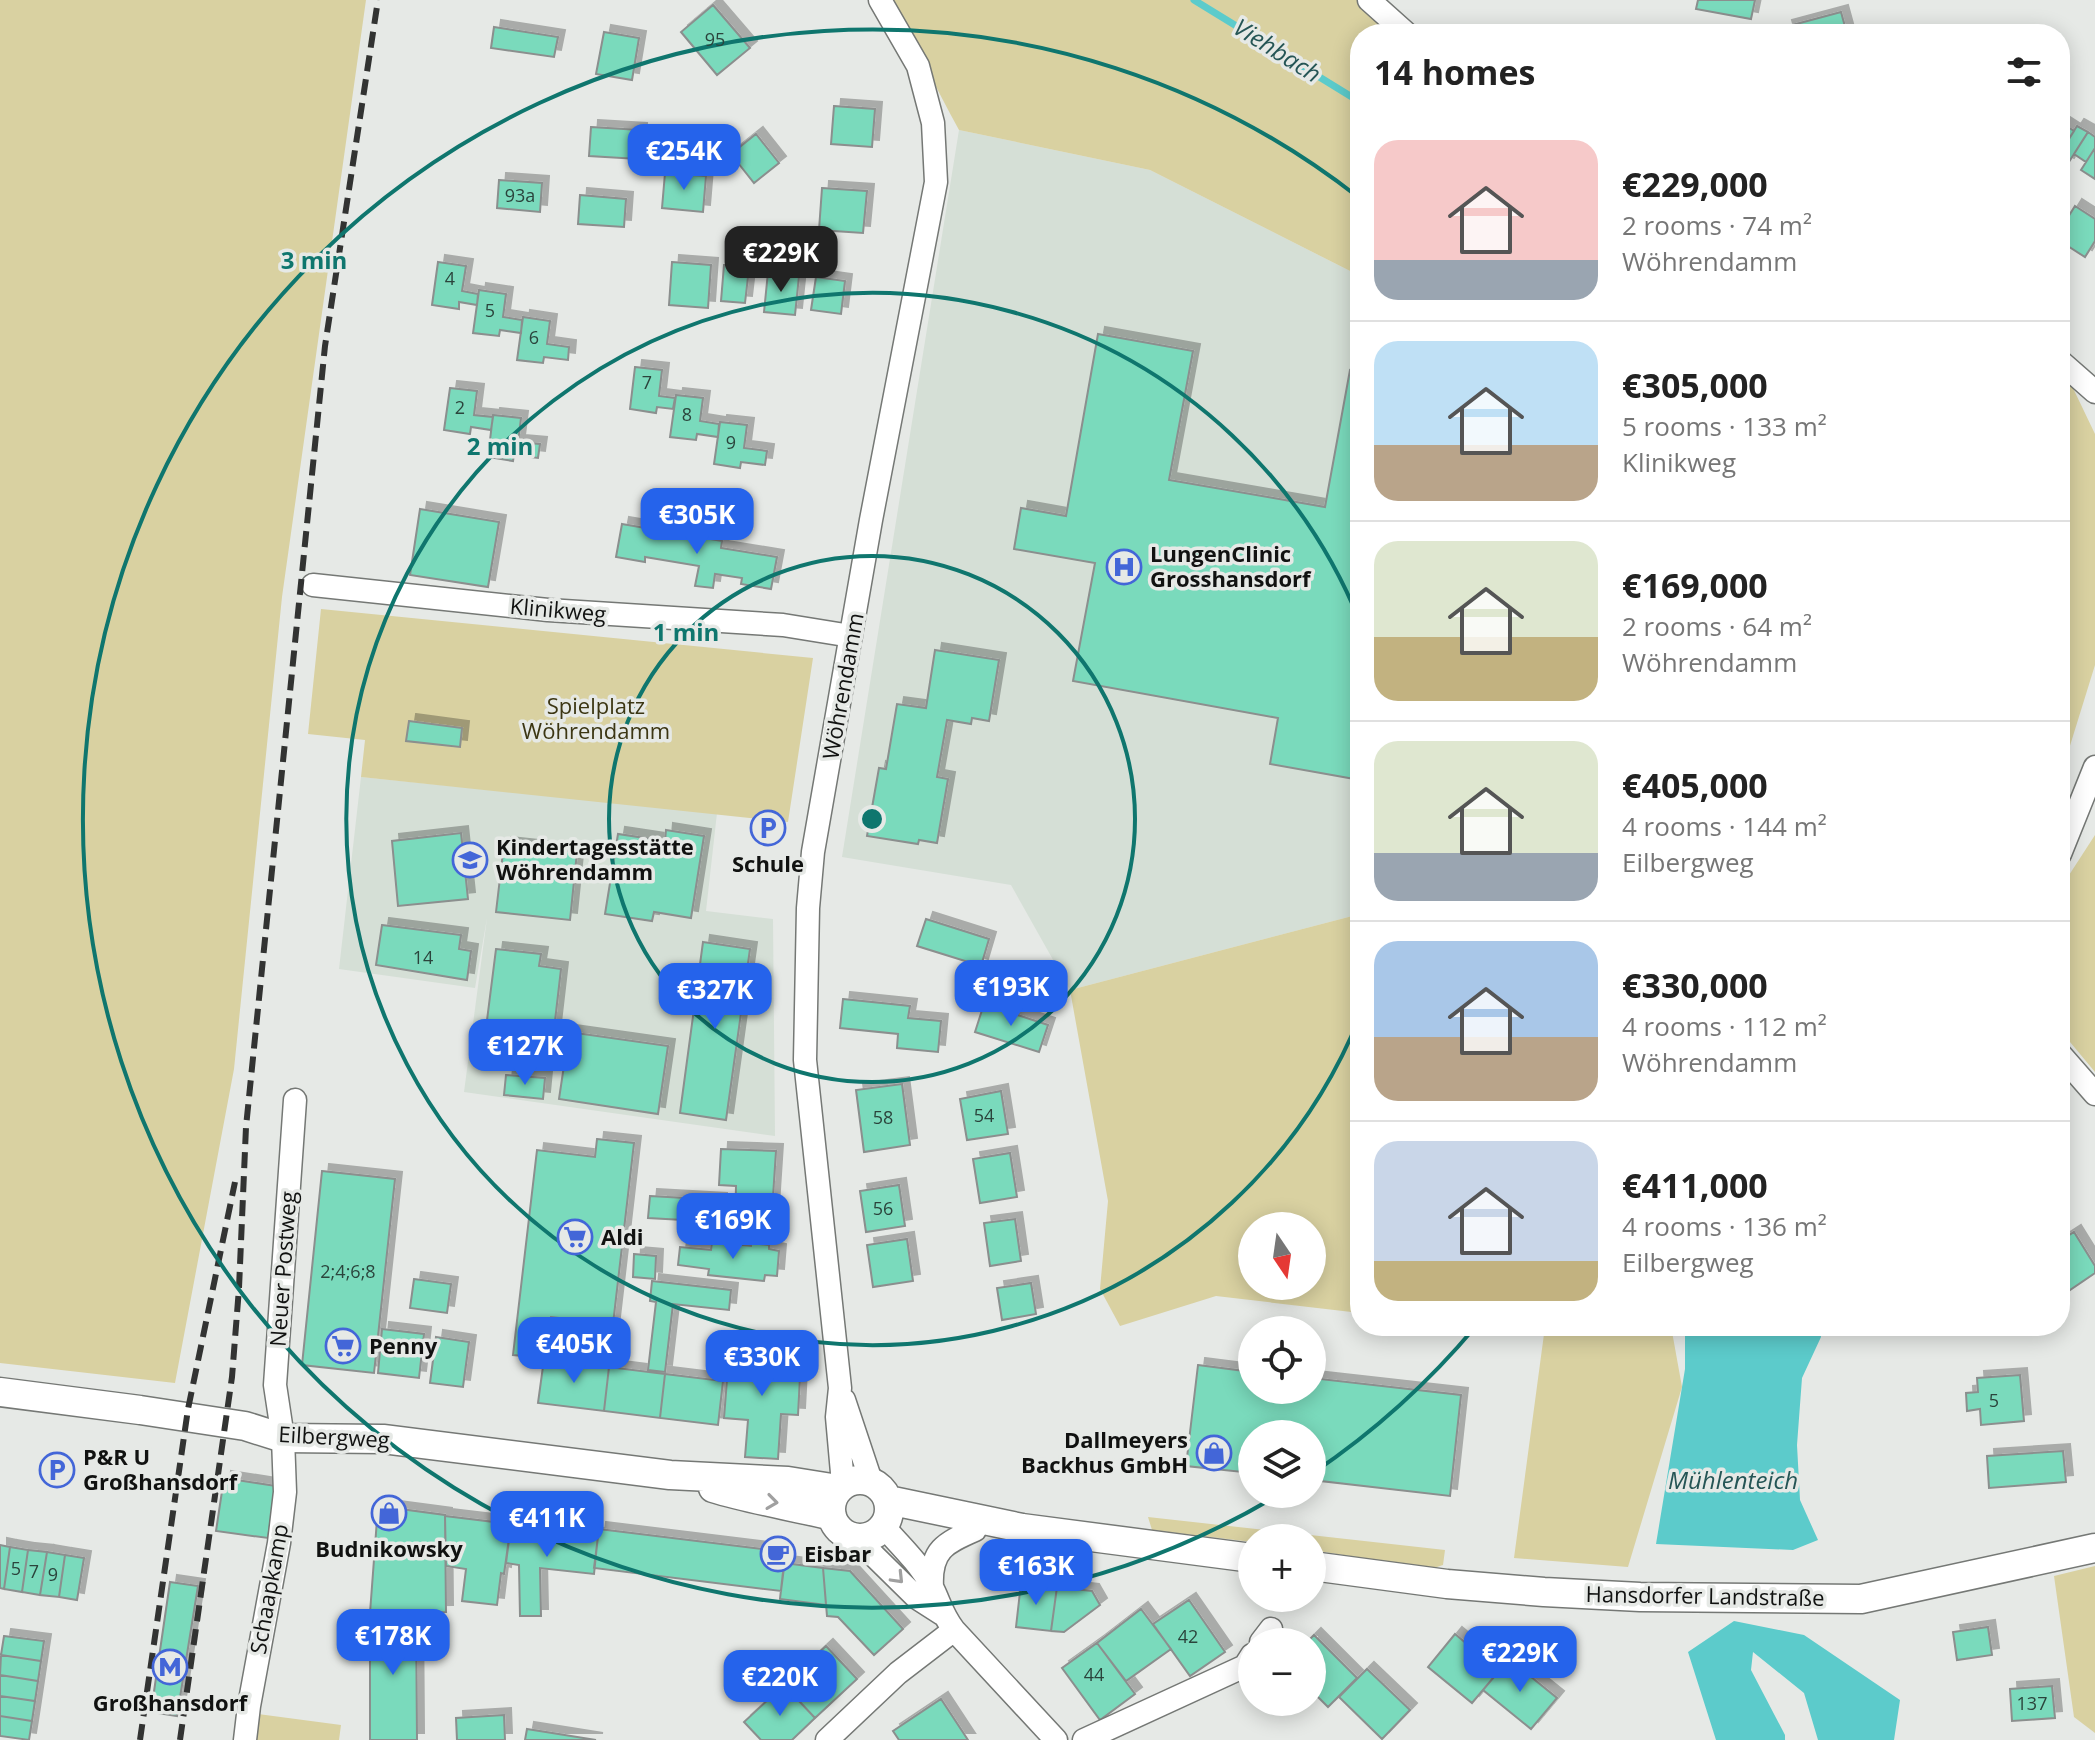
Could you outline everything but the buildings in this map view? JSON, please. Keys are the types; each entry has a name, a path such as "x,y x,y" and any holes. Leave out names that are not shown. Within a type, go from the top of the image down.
{"main road":[{"name":"Eilbergweg","path":"0,1392 245,1426 283,1438 383,1439 670,1475 788,1481 863,1503"},
{"path":"863,1503 975,1530 1022,1528"},
{"path":"863,1503 1022,1528 1238,1556"},
{"name":"Wöhrendamm","path":"856,1538 843,1533 863,1503"},
{"name":"Hansdorfer Landstraße","path":"1326,1568 1447,1584 1544,1592 1640,1597 1861,1599 2095,1548"}],"street":[{"name":"Wöhrendamm","path":"880,0 918,66 933,123 936,182 871,520 813,852 806,955 805,1060 840,1388 863,1503 913,1559 932,1587 948,1622"},
{"path":"1369,0 1396,24"},
{"path":"2070,367 2095,385"},
{"path":"2070,369 2095,392"},
{"name":"Klinikweg","path":"313,585 548,610 783,625 851,636"},
{"path":"2070,831 2095,767"},
{"path":"2070,840 2095,800"},
{"path":"2070,1065 2095,1094"},
{"name":"Neuer Postweg","path":"283,1438 275,1385 295,1100"},
{"name":"Schaapkamp","path":"245,1740 279,1543 285,1492 283,1438"},
{"path":"932,1587 931,1568 943,1546 975,1530"},
{"name":"Wöhrendamm","path":"856,1538 917,1598 948,1622 1056,1740"},
{"path":"827,1740 948,1622"},
{"path":"1084,1740 1238,1669"}],"shaded area":[{"name":"LungenClinic Grosshansdorf","path":"959,130 1150,170 1350,271 1350,917 1070,990 1011,885 842,857"},
{"path":"361,777 717,813 706,911 773,919 775,1136 464,1092 487,918 475,988 339,969"}],"green space":[{"path":"0,0 366,0 282,597 234,1069 175,1383 0,1363"},
{"path":"891,0 1381,0 1401,24 1350,24 1350,271 1150,170 959,130"},
{"path":"2070,382 2095,434 2095,665 2070,746"},
{"name":"Spielplatz Wöhrendamm","path":"321,609 813,658 788,822 361,777 365,740 308,734"},
{"path":"2095,835 2095,1072 2070,1042 2070,874"},
{"path":"1350,917 1350,1312 1250,1300 1326,1300 1326,1212 1238,1212 1238,1299 1216,1296 1120,1326 1100,1289 1108,1201 1070,990"},
{"path":"1544,1336 1673,1336 1682,1387 1628,1567 1514,1558"},
{"path":"1148,1517 1238,1527 1238,1540 1152,1530"},
{"path":"1326,1537 1445,1550 1443,1565 1431,1569 1326,1552"},
{"path":"2095,1566 2095,1733 2074,1717 2054,1576"},
{"path":"258,1714 341,1725 339,1740 255,1740"}],"water":[{"name":"Mühlenteich","path":"1685,1336 1821,1336 1802,1378 1797,1445 1800,1500 1818,1540 1793,1550 1656,1544 1685,1369"},
{"path":"1734,1621 1804,1635 1900,1700 1894,1740 1818,1740 1804,1693 1753,1652 1751,1670 1785,1740 1716,1740 1688,1652"}],"waterway":[{"name":"Viehbach","path":"1194,0 1350,96"}],"railway":[{"path":"180,1740 232,1377 246,1127 325,346 378,0"},
{"path":"140,1740 188,1409 235,1182"}],"place":[{"name":"LungenClinic Grosshansdorf","path":"1124,567"},
{"name":"Schule","path":"768,828"},
{"name":"Kindertagesstätte Wöhrendamm","path":"470,860"},
{"name":"Aldi","path":"575,1237"},
{"name":"Penny","path":"343,1346"},
{"name":"Dallmeyers Backhus GmbH","path":"1214,1453"},
{"name":"P&R U Großhansdorf","path":"57,1470"},
{"name":"Budnikowsky","path":"389,1513"},
{"name":"Eisbar","path":"778,1554"},
{"name":"Großhansdorf","path":"170,1667"}]}
